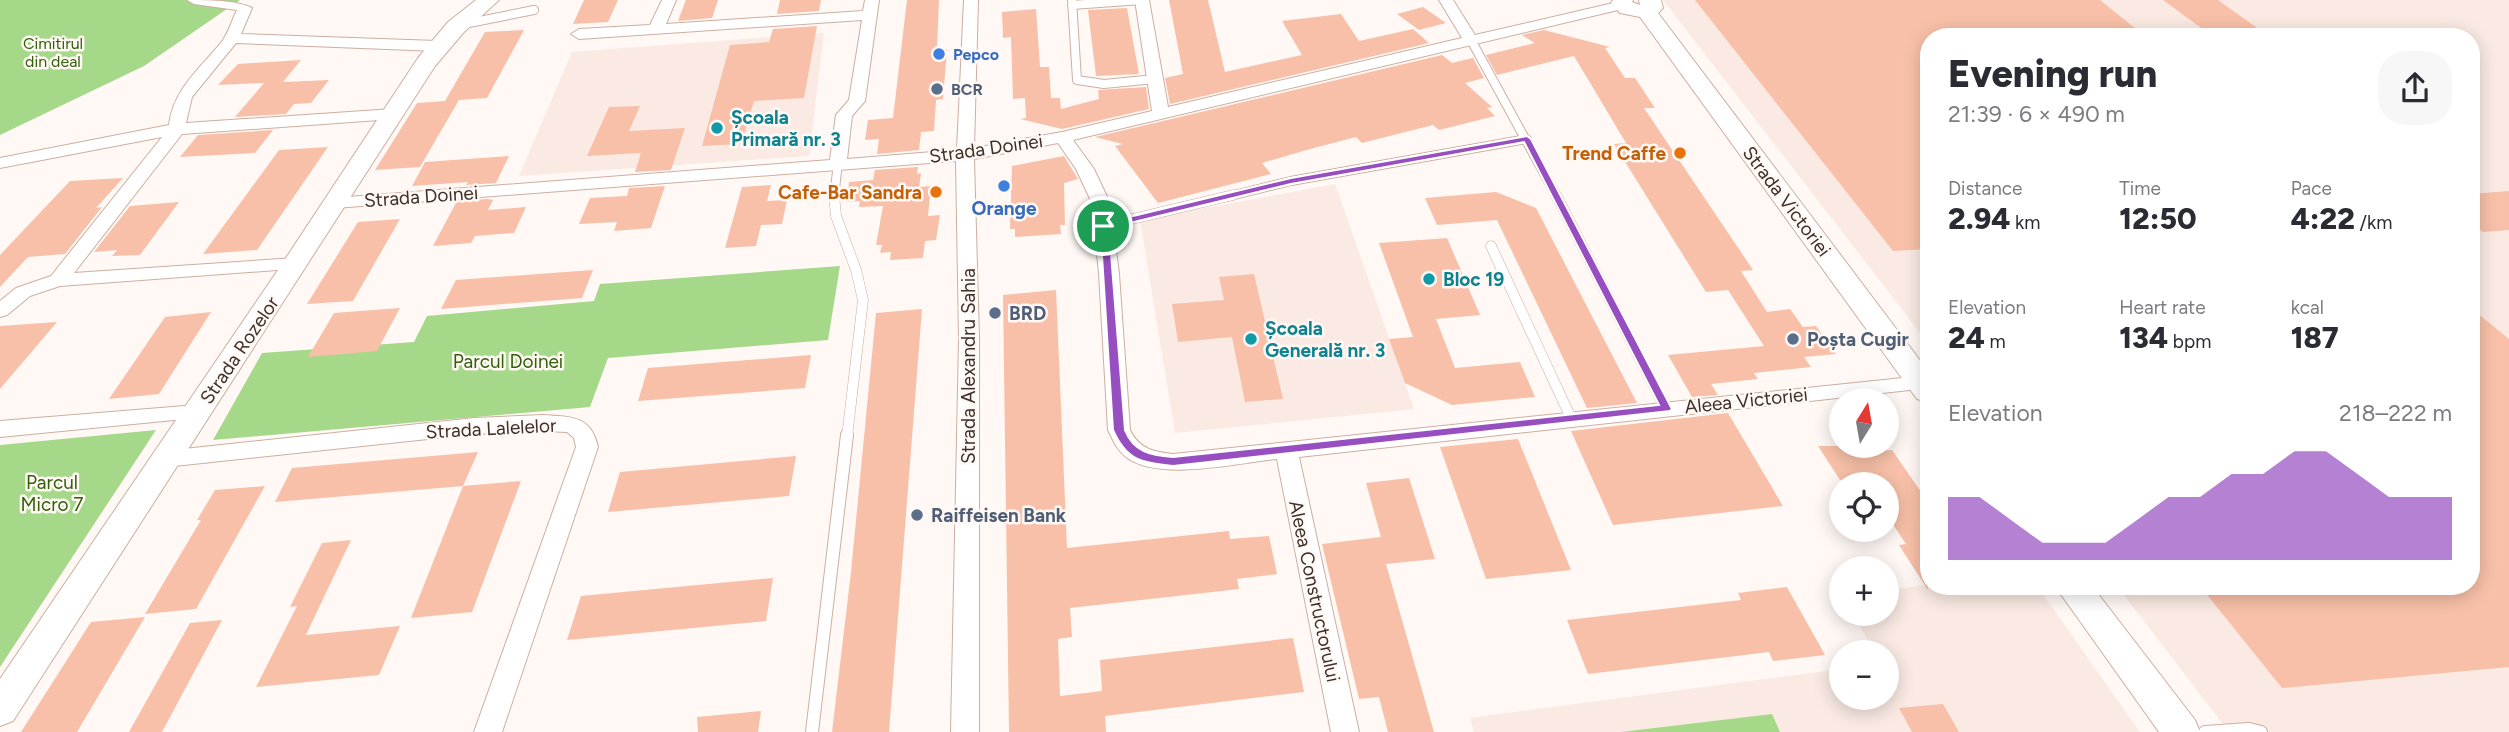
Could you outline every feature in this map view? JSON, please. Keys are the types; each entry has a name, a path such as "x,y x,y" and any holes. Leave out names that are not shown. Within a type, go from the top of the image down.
{"street":[{"path":"58,280 160,155 177,129 179,108 184,96 232,38 248,3 194,0"},
{"name":"Strada Rozelor","path":"0,710 438,46 458,25 489,0"},
{"path":"656,29 669,0"},
{"name":"Strada Alexandru Sahia","path":"965,732 969,339 965,155 971,0"},
{"path":"1142,0 1161,112"},
{"path":"1446,0 1471,40"},
{"name":"Strada Doinei","path":"335,203 965,155 1062,137 1635,4"},
{"name":"Strada Victoriei","path":"1635,4 1920,380"},
{"path":"579,34 656,29 871,7 857,101 844,114 838,163"},
{"path":"232,38 438,46"},
{"path":"0,163 177,129 393,114"},
{"name":"Aleea Victoriei","path":"1062,137 1094,184 1101,203 1109,274 1119,430 1126,446 1147,460 1173,462 1571,418 1920,387"},
{"path":"0,311 23,292 58,280 296,264"},
{"path":"0,429 197,412"},
{"name":"Strada Lalelelor","path":"165,459 475,426 543,422 572,425 584,434 587,447 488,732"},
{"name":"Aleea Constructorului","path":"1286,449 1345,732"},
{"path":"2079,595 2181,732"}],"lane":[{"path":"1142,0 1072,2 1077,80 1096,84 1155,79"},
{"path":"458,25 534,10"},
{"path":"1471,40 1527,139 1666,409"},
{"path":"1103,226 1291,181 1527,139"},
{"path":"812,732 863,300 856,270 836,216 834,195 838,163"},
{"path":"1491,246 1571,418"},
{"path":"2205,732 2249,729 2261,732"}],"shaded area":[{"path":"1663,0 2509,0 2509,732 2229,732 2124,595 2480,595 2480,28 1920,28 1920,333"},
{"path":"824,33 809,156 519,176 572,52"},
{"path":"1335,184 1414,409 1175,433 1140,220"},
{"path":"1920,586 1920,595 2043,595 2140,732 1474,732 1470,718 1829,671 1829,710 1899,710 1899,640 1868,640 1860,626 1899,626 1899,589"}],"green space":[{"name":"Cimitirul din deal","path":"0,0 240,0 144,66 0,135"},
{"name":"Parcul Doinei","path":"840,266 828,340 608,358 590,407 213,440 262,353 414,342 427,316 594,301 600,284"},
{"name":"Parcul Micro 7","path":"156,430 0,667 0,445"},
{"path":"1772,714 1780,732 1621,732"}],"building":[{"path":"584,0 618,0 608,22 573,24"},
{"path":"686,0 718,0 712,18 678,21"},
{"path":"780,0 821,0 819,11 777,14"},
{"path":"907,0 939,0 937,49 947,49 943,99 936,100 934,131 921,132 919,150 877,154 879,139 865,140 868,120 893,118"},
{"path":"1169,0 1208,0 1225,72 1302,55 1282,21 1341,14 1359,41 1413,29 1429,43 1170,104 1165,78 1183,74"},
{"path":"1695,0 2100,0 2135,28 1920,28 1920,249 1893,251"},
{"path":"2163,0 2218,0 2257,28 2201,28"},
{"path":"1423,7 1446,23 1419,30 1397,14"},
{"path":"1127,8 1139,74 1096,76 1088,10"},
{"path":"1036,9 1040,67 1049,67 1051,98 1060,98 1061,109 1099,99 1098,90 1146,87 1149,109 1062,129 1020,119 1026,118 1025,98 1013,99 1011,37 1003,38 1002,12"},
{"path":"817,26 804,98 754,101 741,144 702,146 730,45 769,42 773,29"},
{"path":"524,30 487,98 445,101 485,32"},
{"path":"1544,30 1610,47 1605,48 1625,78 1635,78 1655,108 1644,108 1753,270 1741,271 1767,312 1790,309 1803,327 1816,326 1836,354 1804,357 1811,367 1754,373 1758,379 1711,384 1718,395 1692,397 1668,355 1764,346 1728,290 1706,292 1614,144 1626,143 1574,56 1497,75 1486,55 1535,43 1522,35"},
{"path":"1442,55 1452,63 1473,58 1484,78 1465,83 1492,107 1487,108 1495,116 1439,130 1433,125 1362,143 1356,137 1262,163 1271,174 1158,203 1115,146 1123,144 1095,137"},
{"path":"301,60 283,82 329,80 311,103 294,104 286,114 235,117 264,83 218,85 238,64"},
{"path":"459,100 420,167 375,170 417,103"},
{"name":"Școala Primară nr. 3","path":"640,106 629,131 685,128 671,170 635,172 641,153 587,156 609,107"},
{"path":"273,130 255,153 180,157 198,135"},
{"path":"328,147 257,250 203,254 279,150"},
{"path":"509,156 496,183 412,186 425,162"},
{"path":"1064,156 1078,179 1064,183 1065,225 1060,225 1061,234 1015,237 1015,229 1010,229 1012,166"},
{"path":"918,167 917,174 921,173 919,187 931,186 928,216 940,215 936,240 925,241 923,258 890,260 891,252 880,253 882,245 876,245 883,206 859,207 860,201 846,202 849,182 873,180 875,170"},
{"path":"123,178 96,208 102,207 65,254 28,257 0,287 0,255 70,181"},
{"path":"771,185 767,201 787,200 782,224 761,225 756,246 725,248 742,187"},
{"path":"665,186 651,228 614,231 617,222 579,224 590,198 627,196 629,188"},
{"path":"2509,191 2509,230 2483,232 2480,230 2480,193"},
{"path":"1496,192 1536,208 1637,403 1587,408 1497,220 1437,225 1425,198"},
{"path":"493,200 488,210 526,207 514,233 475,236 471,243 433,246 457,201"},
{"path":"179,202 140,255 112,256 117,250 94,252 130,206"},
{"path":"400,219 353,301 307,304 358,222"},
{"path":"1447,238 1480,315 1436,319 1455,368 1520,362 1535,397 1452,405 1405,383 1389,339 1413,337 1379,243"},
{"path":"593,270 582,298 441,309 456,280"},
{"name":"Școala Generală nr. 3","path":"1254,274 1283,399 1245,402 1232,337 1178,342 1172,304 1224,300 1219,277"},
{"path":"1056,290 1067,548 1229,531 1230,539 1269,536 1277,574 1237,579 1239,589 1070,608 1072,637 1058,639 1060,696 1102,691 1100,660 1293,638 1304,692 1105,716 1106,732 1009,732 1003,295"},
{"path":"400,308 377,351 308,357 334,313"},
{"path":"922,309 889,732 832,732 851,572 876,313"},
{"path":"211,312 159,394 109,399 165,317"},
{"path":"2480,315 2509,339 2509,667 2282,688 2207,595 2480,595"},
{"path":"57,322 0,389 0,326"},
{"path":"811,355 805,388 638,401 648,368"},
{"path":"1728,413 1783,506 1613,525 1571,431"},
{"path":"1518,439 1571,570 1486,579 1440,447"},
{"path":"1818,446 1829,446 1829,458 1898,458 1920,490 1920,578 1899,545 1906,544 1899,534 1899,472 1835,472"},
{"path":"478,452 463,486 275,502 292,468"},
{"path":"796,456 789,496 608,512 620,472"},
{"path":"1409,478 1435,559 1386,564 1434,732 1388,732 1379,697 1359,699 1322,544 1381,537 1366,483"},
{"path":"521,481 472,612 411,618 463,486"},
{"path":"265,486 196,609 145,614 201,520 197,520 215,490"},
{"path":"351,540 306,635 400,626 379,675 256,687 297,606 290,607 322,543"},
{"path":"773,578 766,621 567,640 581,596"},
{"path":"1787,587 1825,655 1773,661 1769,652 1588,674 1567,620 1741,600 1738,593"},
{"path":"145,617 77,732 21,732 91,622"},
{"path":"222,620 162,732 129,732 190,623"},
{"path":"1943,704 1959,732 1912,732 1899,708"},
{"path":"761,711 758,732 698,732 697,717"}],"place":[{"name":"Pepco","path":"939,54"},
{"name":"BCR","path":"937,89"},
{"name":"Școala Primară nr. 3","path":"717,128"},
{"name":"Trend Caffe","path":"1680,153"},
{"name":"Orange","path":"1004,186"},
{"name":"Cafe-Bar Sandra","path":"936,192"},
{"name":"Bloc 19","path":"1429,279"},
{"name":"BRD","path":"995,313"},
{"name":"Școala Generală nr. 3","path":"1251,339"},
{"name":"Poșta Cugir","path":"1793,339"},
{"name":"Raiffeisen Bank","path":"917,515"}],"route":[{"path":"1527,139 1666,409 1173,462 1147,460 1126,446 1119,430 1109,274 1103,226 1291,181 1527,139"}]}
